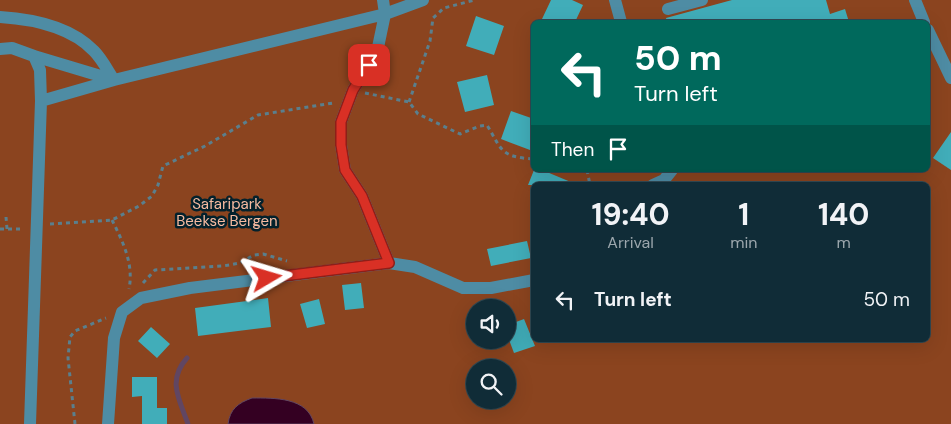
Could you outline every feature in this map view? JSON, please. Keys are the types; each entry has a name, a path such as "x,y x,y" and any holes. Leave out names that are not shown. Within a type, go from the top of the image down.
{"street":[{"path":"384,0 385,14 377,52 353,90 341,122 345,170 362,196 389,263"},
{"path":"41,101 114,80 385,14 423,0"},
{"path":"615,0 621,20"},
{"path":"668,9 702,0"},
{"path":"915,0 923,20"},
{"path":"0,17 38,21 70,34 94,50 114,80"},
{"path":"930,35 940,62 951,78"},
{"path":"0,49 12,48 114,80"},
{"path":"30,424 41,101 40,70 34,56"},
{"path":"660,182 664,180 670,172"},
{"path":"108,424 111,355 114,338 122,312 141,298 164,292 389,263 415,267 463,288 491,288 531,281"}],"path":[{"path":"409,102 430,41 433,18 444,8 474,0"},
{"path":"0,229 37,229 53,223 112,220 139,206 152,196 158,185 162,166 205,146 258,116 292,109 330,105 353,90 409,102 418,114 460,134 487,125 498,147 507,154 531,158"},
{"path":"6,217 7,229"},
{"path":"75,424 68,353 70,337 76,331 122,312 131,278 123,242 112,220"},
{"path":"141,298 142,286 147,277 155,270 223,266 240,263 254,255 263,254 296,264 302,267 305,273"}],"green space":[{"name":"Safaripark Beekse Bergen","path":"0,0 951,0 951,424 0,424"}],"shaded area":[{"path":"252,398 280,399 298,404 311,415 314,424 228,424 235,407"}],"building":[{"path":"551,0 572,0 583,5 576,20 542,19"},
{"path":"732,0 826,0 830,14 845,9 848,20 666,20 666,18"},
{"path":"476,16 504,26 494,55 466,46"},
{"path":"487,75 494,105 465,112 457,82"},
{"path":"511,111 531,118 530,150 501,139"},
{"path":"951,132 951,170 933,158"},
{"path":"533,172 547,172 571,182 531,182 531,185 528,185"},
{"path":"527,241 531,258 491,266 487,249"},
{"path":"361,283 364,308 345,310 342,285"},
{"path":"268,298 271,327 198,336 195,308"},
{"path":"319,299 325,324 307,328 300,304"},
{"path":"524,319 531,336 531,342 533,342 535,346 514,353 512,349 516,349 516,322"},
{"path":"151,327 170,344 157,358 138,341"},
{"path":"132,377 157,377 157,408 167,408 167,424 142,424 142,396 132,397"}],"waterway":[{"path":"187,358 177,374 176,382 178,398 188,424"}],"route":[{"path":"267,278 389,263 379,233 362,196 345,170 341,145 341,122 353,90 369,65"}]}
